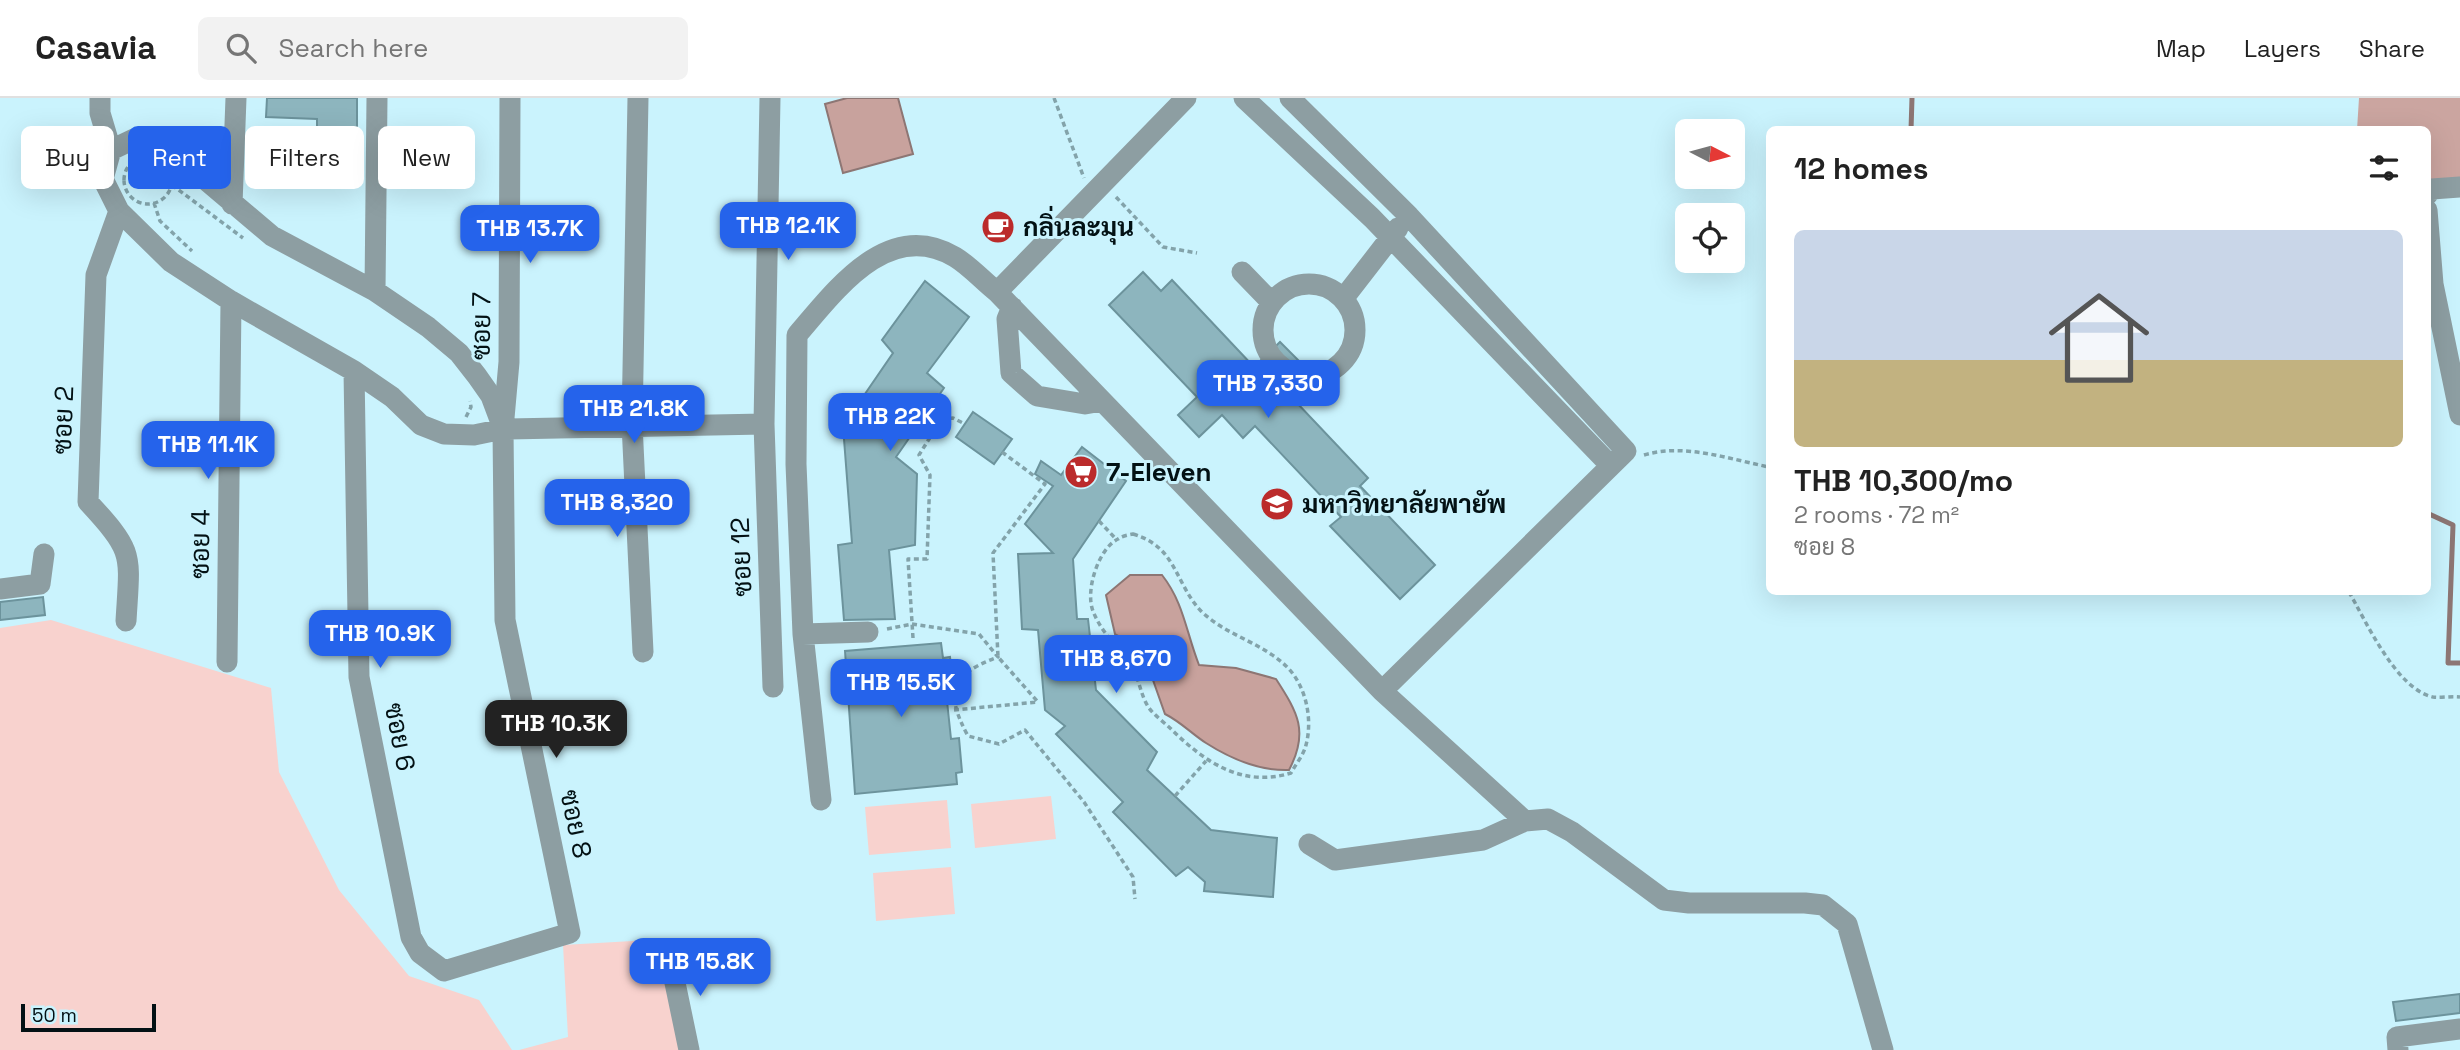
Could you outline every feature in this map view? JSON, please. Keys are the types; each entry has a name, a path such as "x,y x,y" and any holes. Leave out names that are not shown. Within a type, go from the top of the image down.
{"street":[{"path":"100,98 104,126"},
{"path":"232,204 236,98"},
{"path":"375,291 377,98"},
{"name":"ซอย 7","path":"503,429 509,362 510,98"},
{"path":"638,98 632,424 643,652"},
{"name":"ซอย 12","path":"770,98 764,424 773,687"},
{"path":"1102,401 1085,404 1037,396 1011,373 1004,300 1100,186 1186,98"},
{"path":"1244,98 1618,458"},
{"path":"1290,98 1409,216 1618,458"},
{"path":"114,149 134,139 162,143 272,236 375,291 459,353 491,396 503,429"},
{"path":"2431,190 2460,187"},
{"path":"108,189 118,211 171,262 231,301 354,371 392,397 421,425 444,434 474,435 503,429 632,424 764,424"},
{"name":"ซอย 2","path":"118,211 96,275 88,502 121,537 129,560 126,621"},
{"path":"1343,299 1390,236 1409,216"},
{"path":"821,800 803,634 796,464 797,335 847,277 877,255 918,245 954,257 1004,300 1382,691 1525,821"},
{"path":"2431,259 2433,284 2460,415"},
{"path":"1241,272 1272,303"},
{"path":"1307,284 1333,290 1343,299 1352,313 1355,328 1353,344 1346,358 1334,369 1311,376 1288,372 1276,362 1267,349 1263,333 1265,317 1281,293 1307,284"},
{"name":"ซอย 4","path":"227,662 231,301"},
{"name":"ซอย 6","path":"354,371 359,677 411,937 419,953 444,971"},
{"name":"ซอย 8","path":"444,971 570,933 505,620 503,429"},
{"path":"1382,691 1618,458"},
{"path":"0,589 40,584 44,554"},
{"path":"803,634 868,632"},
{"path":"1309,844 1335,860 1483,840 1525,821 1548,819 1572,832 1664,900 1689,903 1823,905 1846,924 1883,1050"},
{"path":"669,954 689,1050"},
{"path":"2398,1050 2397,1037 2460,1029"}],"path":[{"path":"1054,98 1084,179 1100,186 1163,247 1197,253"},
{"path":"128,166 124,177 129,195 142,203 153,204 166,196 170,189"},
{"path":"177,189 246,240"},
{"path":"153,204 160,221 197,258"},
{"path":"458,420 465,418 471,407 467,391"},
{"path":"913,638 908,559 928,559 930,475 919,455 941,419 953,418 965,424"},
{"path":"1618,458 1640,457 1661,450 1693,452 1766,466"},
{"path":"998,657 993,553 1045,484 1002,452"},
{"path":"1100,521 1116,539"},
{"path":"1133,534 1151,539 1171,559 1194,603 1216,625 1286,666 1304,694 1310,718 1306,747 1290,773 1273,778 1246,776 1206,761 1148,707 1131,665 1110,641 1092,609 1091,589 1099,562 1116,539 1133,534"},
{"path":"2351,595 2384,657 2394,667 2431,697 2460,696"},
{"path":"868,632 912,624 979,634 1038,702 954,710"},
{"path":"998,657 972,666 957,682 954,710 968,736 999,744 1025,730 1084,802 1133,877 1135,899"},
{"path":"1175,796 1206,761"}],"shaded area":[{"path":"847,98 898,98 913,154 843,173 825,104"},
{"path":"2359,98 2460,98 2460,186 2431,182 2431,126 2357,126"},
{"path":"1130,575 1162,575 1180,607 1199,665 1236,668 1276,679 1290,702 1298,723 1298,745 1289,770 1256,766 1235,759 1206,743 1165,714 1142,649 1115,634 1106,595"},
{"path":"51,620 271,688 279,772 339,890 409,976 479,1000 512,1050 0,1050 0,628"},
{"path":"1051,796 1056,839 975,848 971,804"},
{"path":"947,800 951,848 869,855 865,807"},
{"path":"951,867 955,914 876,921 873,873"},
{"path":"667,939 685,1050 519,1050 568,1037 563,945"}],"building":[{"path":"267,98 357,98 357,126 317,126 317,119 266,117"},
{"path":"1143,272 1161,291 1172,280 1254,367 1280,342 1301,363 1279,384 1368,478 1360,486 1435,565 1400,599 1330,526 1341,517 1255,426 1243,438 1222,415 1199,437 1178,415 1197,397 1109,305"},
{"path":"925,281 969,317 927,373 944,388 896,457 917,474 915,545 889,550 895,619 844,620 838,545 852,543 843,426 893,353 882,340"},
{"path":"973,412 1012,439 994,464 956,437"},
{"path":"1082,447 1126,481 1073,559 1077,619 1088,619 1096,690 1157,752 1147,770 1211,830 1277,838 1273,897 1204,891 1205,882 1188,867 1176,876 1113,812 1123,802 1056,734 1065,726 1045,710 1038,630 1022,629 1018,554 1053,553 1025,524 1053,486 1035,474 1041,461 1061,475"},
{"path":"43,597 45,615 0,620 0,602"},
{"path":"941,643 943,658 950,657 953,686 949,687 950,700 947,701 951,739 959,738 962,772 956,773 957,784 855,794 845,651"},
{"path":"2460,994 2460,1013 2396,1021 2393,1002"}],"waterway":[{"path":"1911,126 1912,98"},
{"path":"2431,515 2453,525 2448,663 2460,663"}],"place":[{"name":"กลิ่นละมุน","path":"998,227"},
{"name":"7-Eleven","path":"1081,472"},
{"name":"มหาวิทยาลัยพายัพ","path":"1277,504"}]}
